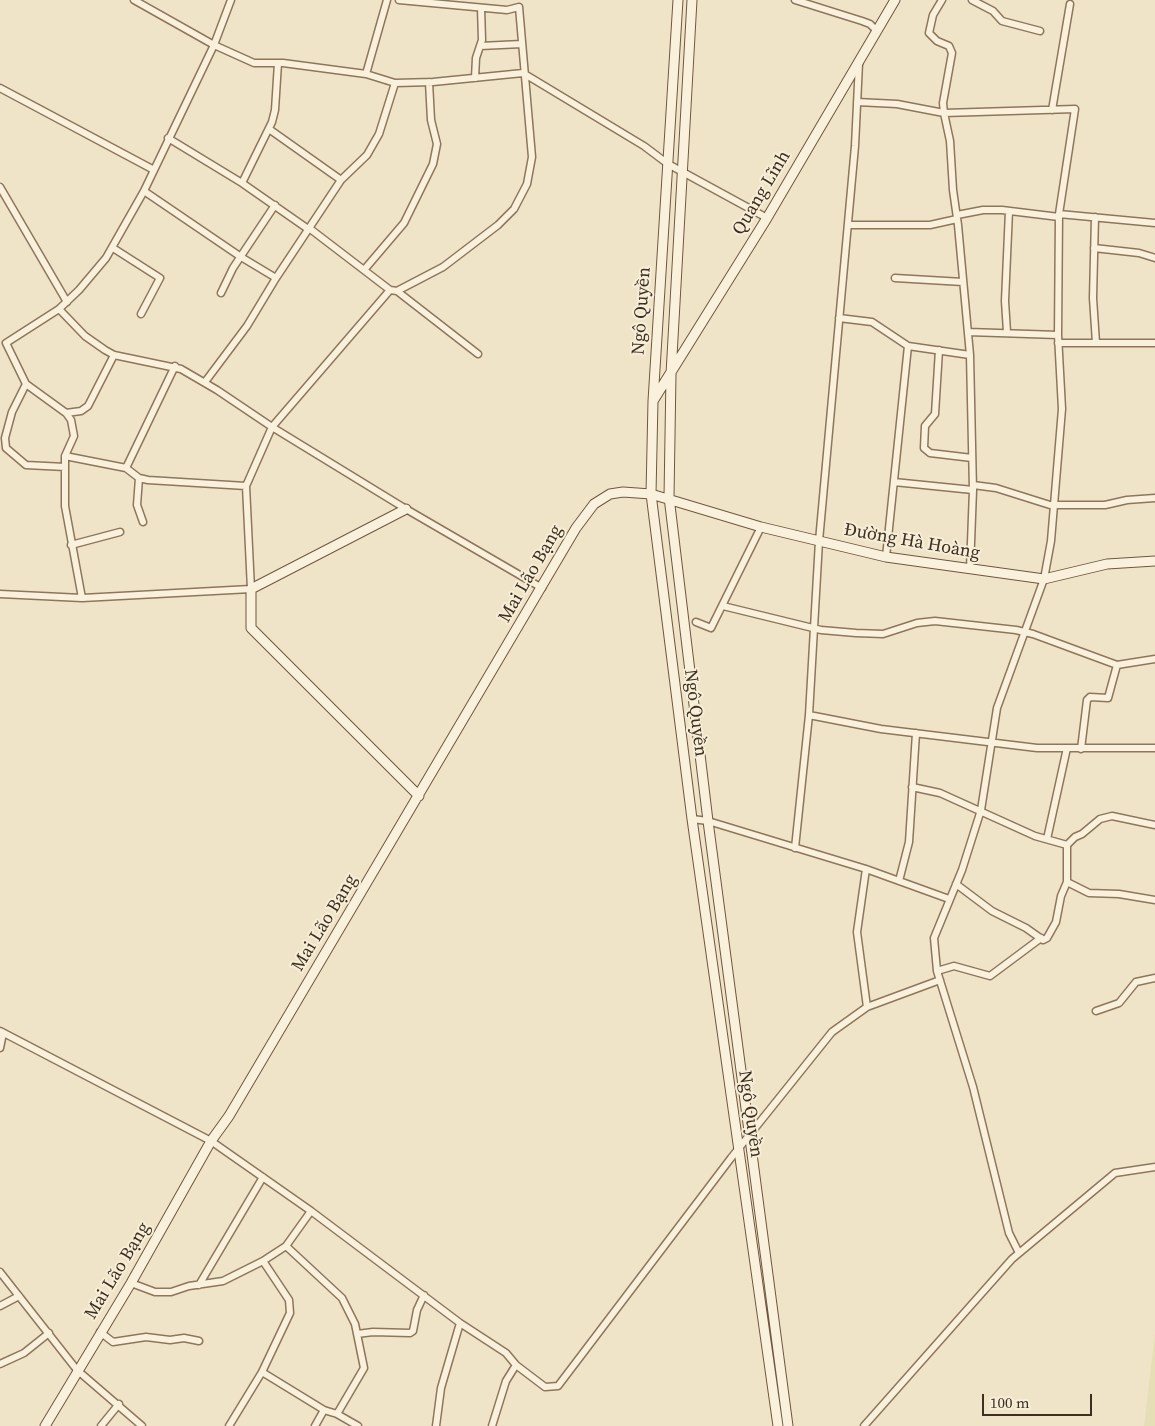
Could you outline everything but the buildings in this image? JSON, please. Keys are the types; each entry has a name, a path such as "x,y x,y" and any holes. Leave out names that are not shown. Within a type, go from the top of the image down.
{"main road":[{"name":"Ngô Quyền","path":"678,0 653,401 651,494 692,818 778,1426"},
{"name":"Ngô Quyền","path":"692,0 671,374 669,497 708,821 788,1426"},
{"name":"Quang Lĩnh","path":"653,401 767,218 895,0"},
{"name":"Mai Lão Bạng","path":"45,1426 131,1283 211,1141 229,1116 576,528 594,504 610,494 622,492 669,497"},
{"name":"Đường Hà Hoàng","path":"669,497 761,527 886,557 1044,579 1107,564 1155,561"},
{"path":"406,509 252,588 251,628 419,796"}],"street":[{"path":"134,0 214,44 254,62 278,63 366,74 395,82 430,82 524,73 644,146 668,164 767,218"},
{"path":"82,598 65,506 65,456 74,436 71,420 66,413 26,384 3,344 59,309 99,267 113,248 144,191 214,44 231,0"},
{"path":"366,74 386,0"},
{"path":"397,291 444,266 514,209 527,184 532,157 519,7 506,10 399,0"},
{"path":"795,0 870,24 877,31"},
{"path":"942,0 933,15 929,33 932,38 951,48 950,71 942,103 950,141 953,190 964,282 970,355 973,487 970,569"},
{"path":"972,0 994,11 1002,21 1040,31"},
{"path":"1052,110 1070,4"},
{"path":"475,78 476,58 480,46 481,8"},
{"path":"480,46 522,44"},
{"path":"796,848 809,716 819,541 848,226 859,62"},
{"path":"242,183 269,129 275,110 278,63"},
{"path":"205,382 247,326 308,228 342,180 367,155 379,134 395,82"},
{"path":"364,270 404,223 433,164 437,144 431,120 430,82"},
{"path":"0,88 154,170"},
{"path":"857,102 897,104 944,113 1074,109 1059,216 1058,343 1062,409 1051,541 1044,579 998,708 981,810 956,884 934,938 937,971 973,1086 1009,1233 1019,1253"},
{"path":"269,129 342,180"},
{"path":"168,138 275,205 390,290 397,291 478,354"},
{"path":"0,187 67,302"},
{"path":"144,191 241,257 276,278"},
{"path":"221,293 229,275 275,205"},
{"path":"848,226 930,225 983,210 1155,223"},
{"path":"1007,332 1005,301 1008,211"},
{"path":"1095,217 1096,343"},
{"path":"113,248 160,278 141,314"},
{"path":"1094,248 1140,253 1155,258"},
{"path":"895,278 964,282"},
{"path":"0,594 82,598 252,588 246,486 272,427 390,290"},
{"path":"59,309 92,341 114,355 175,366 205,382 272,427 406,509 542,588"},
{"path":"840,318 872,322 908,346 970,355"},
{"path":"968,332 1058,335"},
{"path":"1058,343 1155,344"},
{"path":"886,557 908,346"},
{"path":"939,350 935,414 925,426 924,448 930,453 972,458"},
{"path":"66,413 81,410 88,406 114,355"},
{"path":"126,468 175,366"},
{"path":"26,384 12,412 5,438 6,448 26,465 65,467"},
{"path":"65,456 126,468 139,478 246,486"},
{"path":"139,478 137,505 143,522"},
{"path":"894,482 996,488 1038,502 1054,505 1105,505 1127,500 1155,498"},
{"path":"696,622 711,628 761,527"},
{"path":"71,546 120,532"},
{"path":"722,606 814,628 875,635 935,621 1024,631 1117,665 1155,659"},
{"path":"1081,749 1085,704 1090,697 1108,698 1117,665"},
{"path":"809,716 881,729 993,741 1037,748 1155,748"},
{"path":"899,881 907,852 916,733"},
{"path":"1047,840 1067,748"},
{"path":"912,787 940,793 1035,836 1067,845"},
{"path":"1067,845 1100,819 1112,816 1155,825"},
{"path":"692,818 708,821 866,869 949,899"},
{"path":"956,884 992,911 1041,938 1047,938 1056,922 1061,896 1067,882 1067,845"},
{"path":"866,869 857,932 867,1007"},
{"path":"1067,882 1089,893 1119,894 1155,900"},
{"path":"937,971 948,966 960,967 990,976 1041,938"},
{"path":"1096,1012 1119,1003 1136,982 1155,978"},
{"path":"0,1048 2,1032 211,1141 311,1211 460,1323 506,1353 516,1365 545,1387 558,1386 738,1150 750,1138 832,1032 867,1007 940,980"},
{"path":"864,1426 1019,1253 1115,1173 1155,1167"},
{"path":"199,1285 263,1177"},
{"path":"131,1283 160,1293 175,1292 223,1281 263,1261 286,1246 311,1211"},
{"path":"286,1246 342,1298 355,1324 364,1368 337,1414"},
{"path":"229,1426 262,1372 290,1313 289,1300 263,1261"},
{"path":"0,1272 77,1370 142,1426"},
{"path":"0,1306 19,1296"},
{"path":"357,1334 373,1332 410,1333 413,1330 417,1310 424,1296"},
{"path":"436,1426 441,1388 460,1323"},
{"path":"100,1332 113,1342 146,1337 170,1340 184,1338 199,1341"},
{"path":"0,1364 24,1353 49,1333"},
{"path":"492,1426 506,1381 516,1365"},
{"path":"262,1372 324,1410 337,1414 358,1426"},
{"path":"101,1426 118,1404"},
{"path":"315,1426 324,1410"}],"shaded area":[{"path":"1155,1333 1155,1426 1144,1426"}]}
